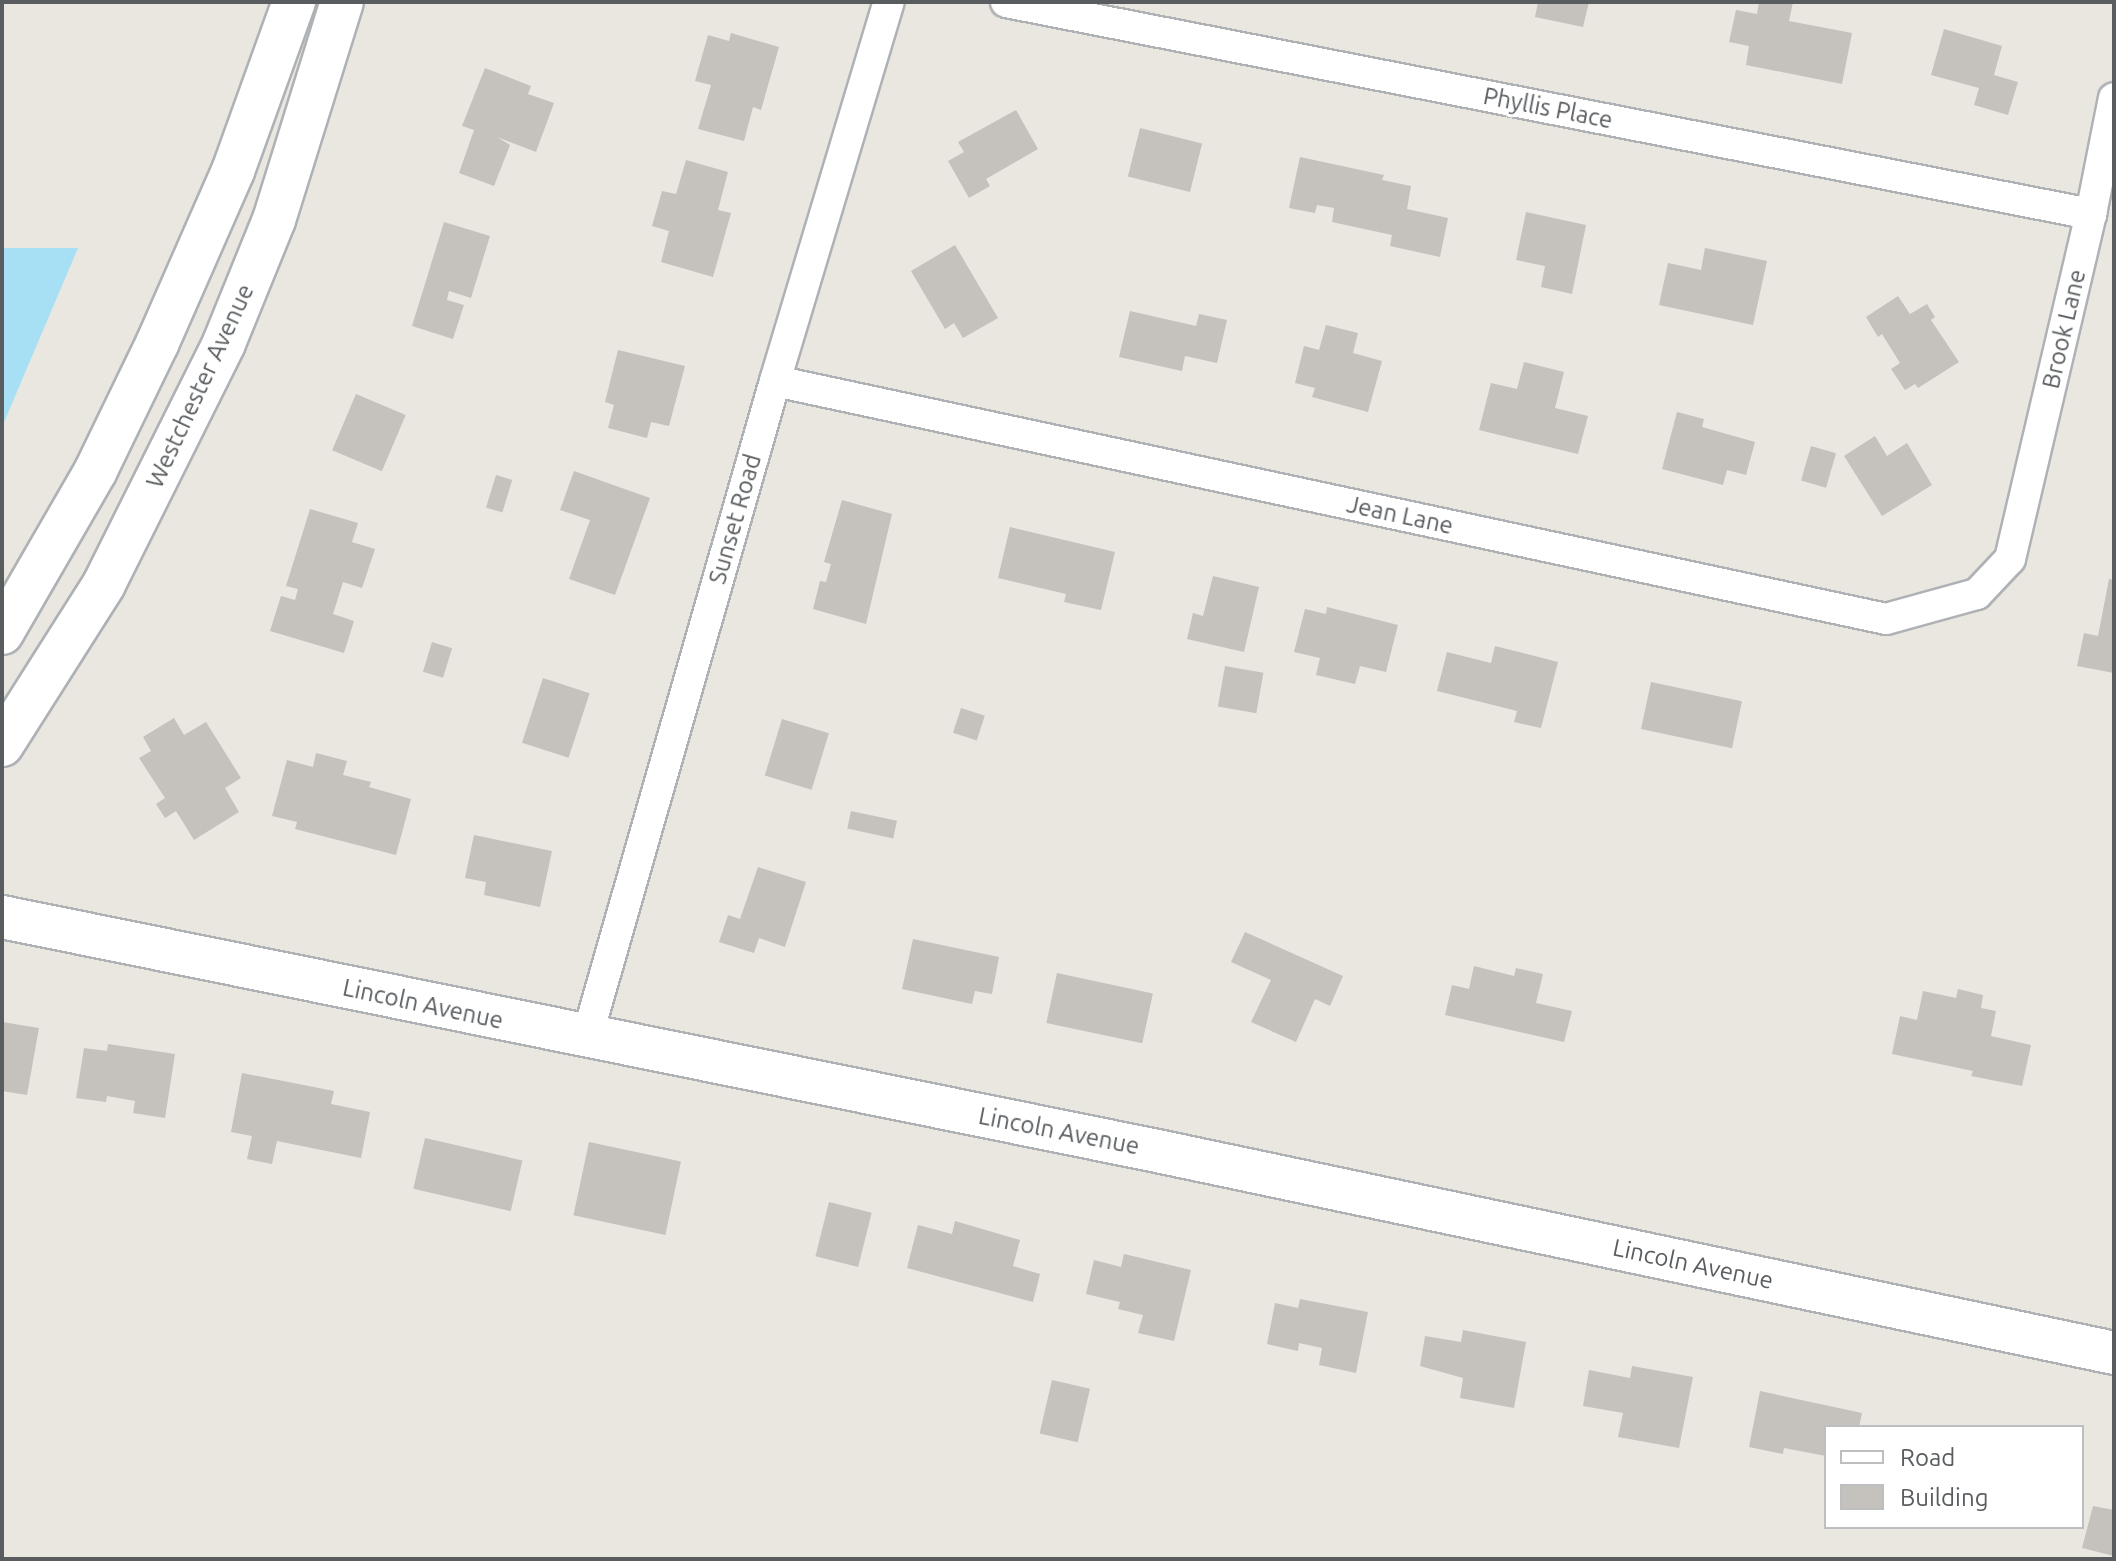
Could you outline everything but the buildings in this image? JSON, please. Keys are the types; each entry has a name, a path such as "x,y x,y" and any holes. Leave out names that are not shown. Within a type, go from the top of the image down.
{"street":[{"path":"2,633 96,470 164,330 233,171 294,2"},
{"name":"Westchester Avenue","path":"2,745 104,584 224,343 274,220 342,2"},
{"name":"Sunset Road","path":"587,1037 775,381 889,2"},
{"name":"Phyllis Place","path":"1006,2 2091,214"},
{"name":"Brook Lane","path":"2010,559 2091,214 2114,98"},
{"name":"Jean Lane","path":"775,381 1886,619 1977,594 2010,559"},
{"name":"Lincoln Avenue","path":"2,917 1162,1152 2114,1353"}],"water":[{"path":"2,248 78,248 2,427"}]}
